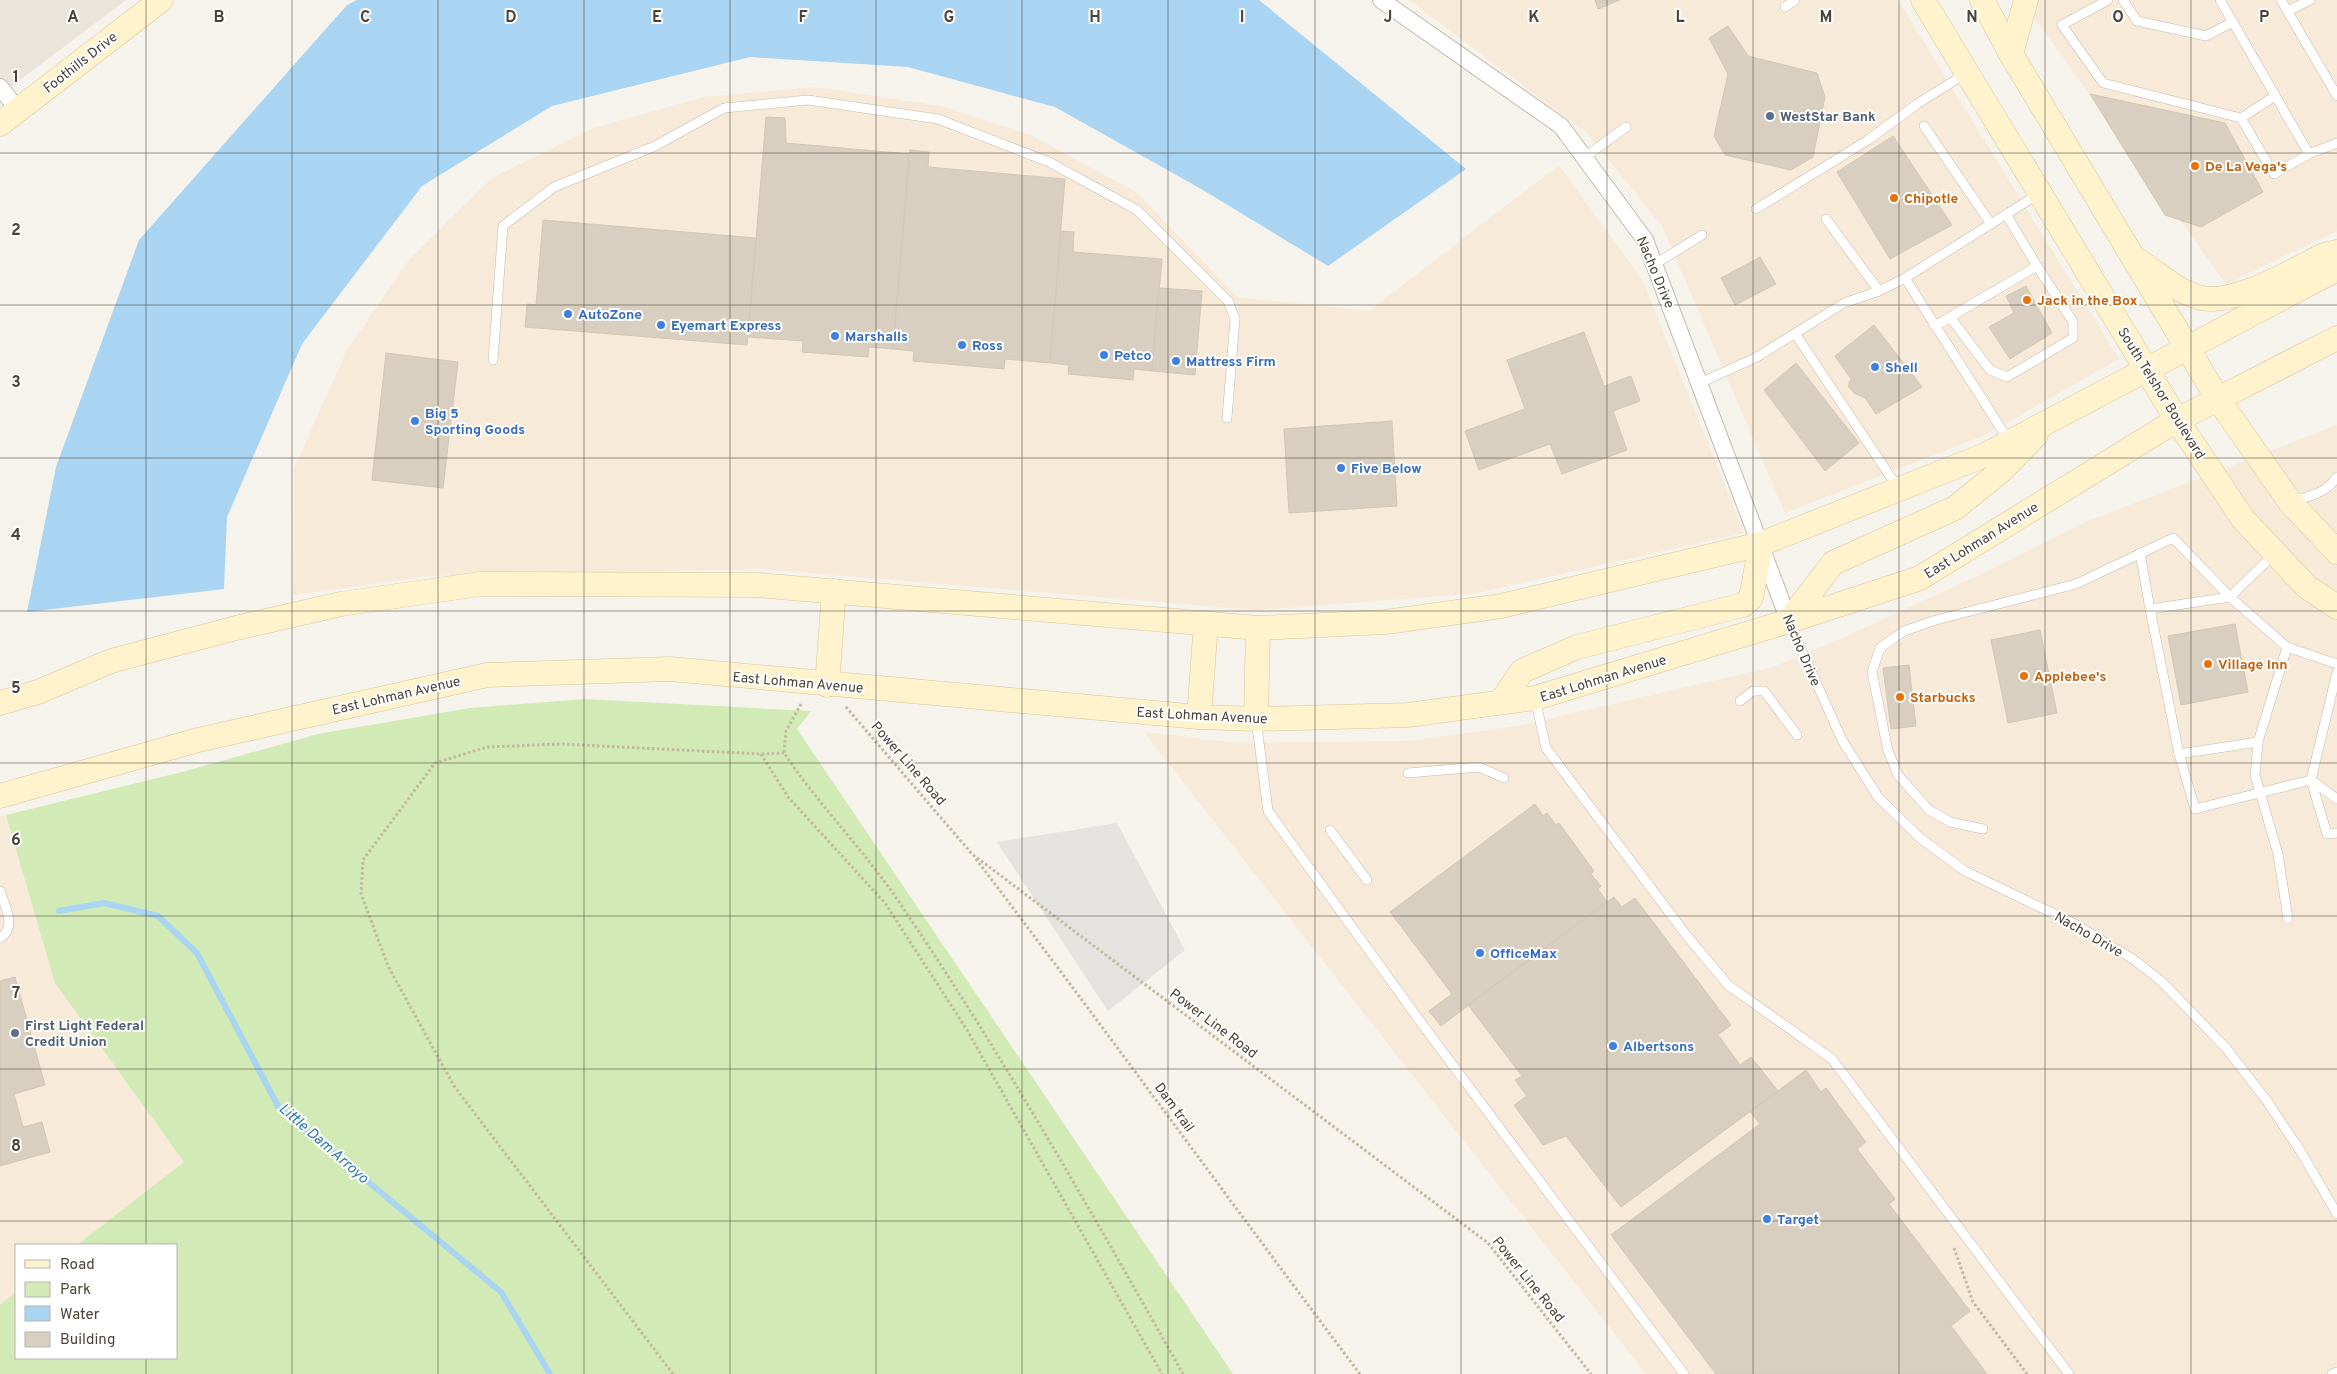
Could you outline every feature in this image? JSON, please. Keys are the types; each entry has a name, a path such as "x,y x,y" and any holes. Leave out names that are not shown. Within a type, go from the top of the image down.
{"main road":[{"name":"Foothills Drive","path":"9,117 161,0"},
{"name":"South Telshor Boulevard","path":"1923,0 2177,420 2243,519 2274,554 2308,587 2337,607"},
{"path":"1982,0 2011,54 2218,399 2290,502 2337,552"},
{"path":"2011,54 2026,0"},
{"path":"2132,256 2183,291 2199,298 2213,300 2247,291 2324,255 2337,252"},
{"path":"0,713 38,692 111,661 236,628 341,604 480,584 758,585 1258,628 1386,622 1501,606 1761,544 1985,455 2337,269"},
{"name":"East Lohman Avenue","path":"0,796 198,740 487,675 670,669 827,685 1199,716 1256,719 1408,715 1535,698 1789,621 1920,578 2177,420 2337,338"},
{"path":"1789,621 1833,563 1955,508 2001,471 2049,420"},
{"path":"1501,702 1522,671 1577,647 1743,605 1751,598 1761,544"},
{"path":"827,685 834,592"},
{"path":"1199,716 1206,623"},
{"path":"1256,719 1258,628"},
{"path":"0,703 38,692"}],"street":[{"name":"Nacho Drive","path":"1381,0 1561,126 1645,240 1789,621"},
{"path":"0,87 9,117"}],"lane":[{"path":"1785,6 1795,0"},
{"path":"2108,0 2062,25 2103,83 2241,118 2274,174 2309,154 2337,143"},
{"path":"2123,0 2137,21 2206,36 2233,22"},
{"path":"2220,0 2309,154"},
{"path":"2281,0 2337,96"},
{"path":"2288,11 2310,0"},
{"path":"1756,209 1868,140 1917,104 1967,73"},
{"path":"2241,118 2275,96"},
{"path":"493,360 503,226 554,187 655,146 724,108 808,100 938,119 1049,162 1136,210 1228,301 1235,319 1227,418"},
{"path":"1924,126 1991,224"},
{"path":"1585,157 1626,127"},
{"path":"1700,384 1757,357 1844,303 1879,291 1905,278 2040,193"},
{"path":"1950,317 1990,370 2007,377 2072,338 2073,322 2006,214"},
{"path":"1826,219 1879,291"},
{"path":"1655,264 1702,236"},
{"path":"1935,326 2037,266"},
{"path":"1905,278 2010,442"},
{"path":"1796,334 1899,489"},
{"path":"2290,502 2319,493 2331,486 2337,476"},
{"path":"1983,829 1950,822 1929,810 1898,775 1888,751 1872,672 1880,648 1904,631 1936,620 2076,584 2173,538 2230,597 2287,647 2337,664"},
{"path":"2140,553 2179,754 2195,810 2311,780 2337,799"},
{"path":"2150,608 2230,597 2274,554"},
{"name":"Nacho Drive","path":"1789,621 1842,740 1878,797 1920,838 1965,871 2075,924 2133,959 2161,981 2226,1048 2267,1101 2301,1152 2337,1214"},
{"path":"2287,647 2258,742 2255,775 2278,854 2288,919"},
{"path":"2337,672 2311,780 2327,834 2337,834"},
{"path":"1740,701 1753,691 1764,691 1797,735"},
{"path":"1535,698 1546,748 1687,936 1728,985 1832,1059 2069,1374"},
{"path":"1256,719 1268,810 1460,1075 1684,1374"},
{"path":"2179,754 2258,742"},
{"path":"1408,773 1479,767 1504,778"},
{"path":"1330,830 1367,880"},
{"path":"0,891 9,927 5,935 0,938"},
{"path":"2332,1374 2337,1372"}],"path":[{"path":"827,685 799,705 786,731 784,753 802,779 896,898 1051,1141 1183,1374"},
{"name":"Power Line Road","path":"827,685 972,854 1488,1243 1591,1374"},
{"path":"673,1374 454,1086 389,968 361,894 364,860 435,763 487,747 562,744 761,754 784,753"},
{"path":"761,754 788,797 885,903 962,1022 1162,1374"},
{"name":"Dam trail","path":"972,854 1100,1022 1216,1182 1360,1374"},
{"path":"1953,1244 1973,1302 2027,1374"}],"shaded area":[{"path":"0,0 126,0 0,95"},
{"path":"1409,0 1898,0 2119,359 1985,435 1785,513 1662,226 1587,133"},
{"path":"2022,0 2337,0 2337,231 2226,284"},
{"path":"814,87 941,106 1031,135 1136,192 1237,297 1369,311 1559,165 1643,281 1744,533 1472,594 1256,610 760,569 428,576 293,595 294,468 347,350 409,260 492,178 591,129 704,97"},
{"path":"2337,425 2337,1374 1646,1374 1144,732 1237,743 1408,741 1518,726 1773,667 1840,639 1988,571 2083,523"},
{"path":"6,815 72,1000 185,1162 78,1244 15,1244 15,1293 0,1305 0,816"},
{"path":"1117,823 1185,950 1108,1011 997,842"}],"green space":[{"path":"584,699 811,711 797,729 1233,1374 0,1374 0,1305 15,1293 15,1359 178,1359 178,1244 78,1244 184,1162 55,983 6,815 182,772 318,734 470,708"}],"water":[{"path":"357,0 1259,0 1466,169 1328,266 1203,190 1055,107 908,67 750,57 552,106 422,186 302,344 227,517 224,589 27,612 56,467 139,240 347,5"}],"building":[{"path":"1595,0 1620,0 1598,9"},
{"name":"WestStar Bank","path":"1728,26 1748,56 1817,73 1825,97 1813,157 1791,170 1725,155 1714,136 1728,74 1709,38"},
{"path":"2090,94 2225,123 2263,192 2201,227 2165,215"},
{"path":"766,117 785,118 786,143 909,154 893,349 869,347 868,357 802,352 803,341 748,337"},
{"name":"Chipotle","path":"1893,136 1952,225 1890,259 1837,172"},
{"path":"910,150 929,152 928,167 1065,179 1050,363 1005,359 1004,369 913,361 914,351 893,349"},
{"path":"543,220 756,238 747,345 525,327 527,304 536,305"},
{"path":"1061,231 1074,232 1073,252 1162,259 1152,371 1134,369 1133,380 1068,374 1069,365 1050,363"},
{"path":"1760,257 1776,284 1735,305 1721,278"},
{"path":"2026,286 2052,333 2010,359 1989,327 2014,313 2006,296"},
{"path":"1159,288 1202,291 1195,375 1152,371"},
{"name":"Shell","path":"1874,325 1922,387 1876,414 1865,398 1854,393 1848,386 1851,379 1835,356"},
{"path":"1584,332 1604,386 1631,376 1640,401 1613,411 1627,450 1562,474 1550,444 1479,470 1465,431 1525,409 1507,360"},
{"name":"Big 5 Sporting Goods","path":"386,353 458,362 443,488 372,480"},
{"path":"1796,363 1859,443 1825,471 1764,390"},
{"name":"Five Below","path":"1392,421 1397,506 1289,513 1284,429"},
{"name":"Village Inn","path":"2235,624 2248,692 2181,705 2168,636"},
{"name":"Applebee's","path":"2040,630 2057,713 2008,723 1991,640"},
{"name":"Starbucks","path":"1909,665 1916,726 1891,729 1883,668"},
{"name":"OfficeMax","path":"1535,804 1543,816 1547,813 1556,825 1559,823 1594,871 1591,874 1601,886 1598,889 1607,902 1441,1026 1429,1011 1452,994 1390,912"},
{"name":"Albertsons","path":"1614,897 1622,907 1635,898 1731,1025 1718,1035 1740,1065 1751,1057 1778,1091 1621,1207 1566,1136 1543,1145 1514,1105 1527,1096 1515,1080 1522,1076 1468,1005"},
{"name":"First Light Federal Credit Union","path":"15,977 45,1085 14,1094 23,1127 42,1122 50,1152 0,1166 0,981"},
{"name":"Target","path":"1806,1070 1821,1092 1826,1088 1866,1142 1857,1149 1895,1199 1889,1204 1970,1311 1951,1326 1987,1374 1716,1374 1611,1235 1760,1124 1750,1112"}],"waterway":[{"name":"Little Dam Arroyo","path":"59,911 104,903 158,916 197,953 279,1108 501,1292 550,1374"}],"place":[{"name":"WestStar Bank","path":"1770,116"},
{"name":"De La Vega's","path":"2195,166"},
{"name":"Chipotle","path":"1894,198"},
{"name":"Jack in the Box","path":"2027,300"},
{"name":"AutoZone","path":"568,314"},
{"name":"Eyemart Express","path":"661,325"},
{"name":"Marshalls","path":"835,336"},
{"name":"Ross","path":"962,345"},
{"name":"Petco","path":"1104,355"},
{"name":"Mattress Firm","path":"1176,361"},
{"name":"Shell","path":"1875,367"},
{"name":"Big 5 Sporting Goods","path":"415,421"},
{"name":"Five Below","path":"1341,468"},
{"name":"Village Inn","path":"2208,664"},
{"name":"Applebee's","path":"2024,676"},
{"name":"Starbucks","path":"1900,697"},
{"name":"OfficeMax","path":"1480,953"},
{"name":"First Light Federal Credit Union","path":"15,1033"},
{"name":"Albertsons","path":"1613,1046"},
{"name":"Target","path":"1767,1219"}]}
